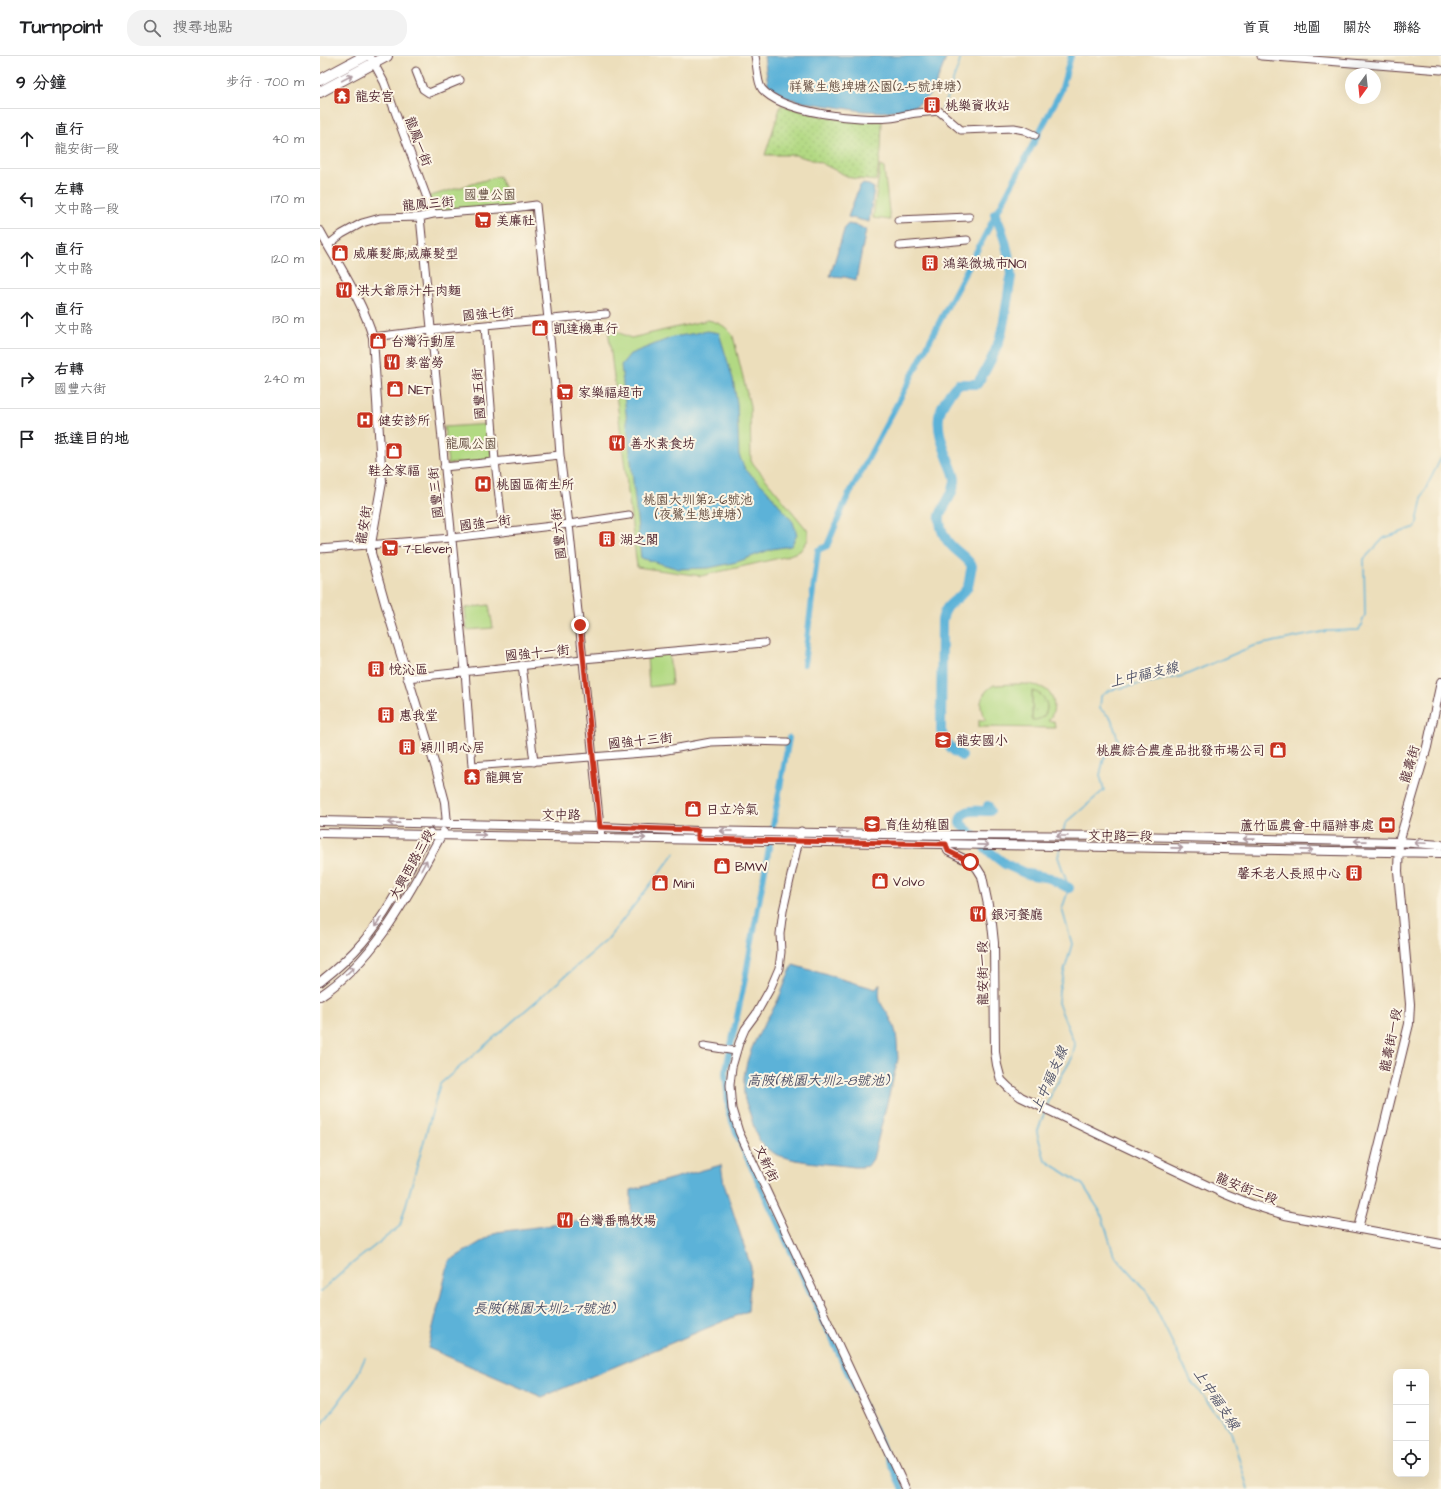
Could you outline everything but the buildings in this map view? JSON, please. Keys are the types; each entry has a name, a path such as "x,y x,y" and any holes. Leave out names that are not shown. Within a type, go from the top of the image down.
{"main road":[{"path":"320,80 365,56"},
{"path":"320,92 372,60 387,56"}],"street":[{"path":"755,56 760,87 767,94 788,104 806,110 862,119 891,118 939,111 961,130 1014,128 1024,130 1035,135"},
{"path":"1261,56 1294,57 1441,70"},
{"name":"龍鳳一街","path":"372,60 384,82 433,214"},
{"path":"416,71 423,89 429,93 460,80"},
{"name":"龍鳳三街","path":"328,245 342,234 362,224 380,218 420,217 433,214 536,205"},
{"name":"國豐六街","path":"536,205 549,320 560,455 569,524 601,838"},
{"name":"國豐三街","path":"420,217 465,671 472,766"},
{"path":"898,220 968,217"},
{"name":"龍安街","path":"320,231 356,296 369,324 373,337 382,482 371,544 372,558 441,787 445,802 447,824"},
{"path":"900,246 967,240"},
{"name":"國強七街","path":"373,337 431,330 606,314"},
{"name":"國豐五街","path":"485,326 495,461 503,532"},
{"path":"444,467 560,455"},
{"name":"國強一街","path":"320,549 451,538 569,524 629,515"},
{"name":"國強十一街","path":"407,678 583,659 764,643"},
{"path":"522,666 534,762"},
{"name":"龍壽街","path":"1399,852 1399,842 1427,747 1441,682"},
{"name":"國強十三街","path":"472,766 656,752 712,742 787,742"},
{"name":"文中路","path":"320,821 801,831"},
{"name":"大興西路三段","path":"320,982 351,955 373,929 392,901 427,835 447,824"},
{"name":"大興西路三段","path":"320,996 332,989 364,957 396,914 447,824"},
{"path":"698,830 698,839"},
{"name":"文中路一段","path":"801,831 949,835 1217,838 1441,844"},
{"name":"文新街","path":"801,831 783,911 780,934 782,952 779,968 770,989 756,1014 732,1050 730,1085 732,1109 739,1132 906,1489"},
{"name":"文中路","path":"320,833 799,842"},
{"path":"946,844 949,835"},
{"path":"1217,838 1217,849"},
{"name":"文中路一段","path":"799,842 1441,853"},
{"name":"龍安街一段","path":"946,844 948,851 970,862 977,868 982,876 986,891 994,943 995,1052 1001,1080 1021,1097 1057,1114"},
{"name":"龍壽街一段","path":"1358,1228 1409,1024 1410,1004 1398,871 1399,852"},
{"path":"704,1046 732,1050"},
{"name":"龍安街二段","path":"1057,1114 1171,1169 1253,1205 1285,1215 1441,1244"}],"green space":[{"path":"781,105 831,118 882,121 881,152 876,181 851,178 819,162 795,155 765,155"},
{"path":"880,166 884,168 890,220 873,218"},
{"name":"國豐公園","path":"499,176 513,208 433,214 427,197"},
{"name":"桃園大圳第2-6號池 (夜鷺生態埤塘)","path":"708,320 722,325 733,336 750,406 751,461 808,531 808,540 800,551 784,557 701,576 637,567 608,328 631,338"},
{"name":"龍鳳公園","path":"489,424 492,460 448,464 444,427"},
{"path":"489,605 493,628 467,630 465,608"},
{"path":"669,654 672,684 649,687 647,656"},
{"path":"1028,684 1044,688 1053,700 1053,711 1048,721 1054,721 1055,728 979,727 979,720 986,720 981,710 981,701 989,688 994,685","holes":["1032,691 1039,693 1046,702 1046,712 1039,719 1032,720"]},
{"path":"1032,691 1043,697 1047,706 1044,716 1032,721"}],"water":[{"name":"祥鷺生態埤塘公園(2-5號埤塘)","path":"764,56 947,56 934,89 926,99 909,108 883,112 863,111 803,102 787,98 768,84"},
{"path":"862,184 869,185 874,188 869,222 848,217 859,187"},
{"path":"848,224 859,226 866,230 856,280 845,277 830,276 845,227"},
{"name":"桃園大圳第2-6號池 (夜鷺生態埤塘)","path":"708,331 719,333 733,379 737,403 739,455 745,469 766,489 793,522 797,535 791,546 772,549 737,562 709,568 679,569 641,558 621,365 630,354 673,337"},
{"name":"高陂(桃園大圳2-8號池)","path":"793,965 876,989 880,984 879,997 894,1026 897,1040 898,1059 873,1159 868,1166 855,1167 790,1159 780,1156 767,1149 760,1141 756,1133 745,1100 745,1073 749,1055 753,1046 778,999"},
{"name":"長陂(桃園大圳2-7號池)","path":"721,1165 724,1184 751,1267 748,1311 542,1397 428,1348 449,1261 497,1232 631,1215 631,1190"}],"waterway":[{"path":"944,111 942,110 961,56"},
{"path":"804,664 818,550 827,546 846,500 1061,91 1071,56"},
{"path":"962,756 949,746 941,731 942,621 946,609 965,591 968,586 972,566 966,558 954,549 944,535 941,527 940,516 952,492 955,480 941,438 939,420 940,411 944,403 958,384 977,384 992,358 1000,337 1005,317 1011,277 1006,245 995,214"},
{"name":"上中福支線","path":"1063,833 1065,824 1104,790 1100,775 1104,758 1118,740 1111,718 1100,709 1101,696 1110,690 1183,676 1253,646 1327,631 1359,630 1365,615 1364,559 1384,538 1416,527 1423,494 1441,458"},
{"path":"789,738 745,979 725,1073 729,1114 742,1147 902,1489"},
{"path":"988,806 990,811 967,812 961,818 960,823 991,853 1005,864 1027,874 1050,878 1069,888"},
{"name":"上中福支線","path":"1047,1106 1052,1092 1072,1058 1075,1045 1058,1003 1059,990 1072,944 1062,909 1069,888 1058,857 1060,848"},
{"path":"320,1292 353,1263 400,1226 440,1084 607,940 675,853"},
{"name":"上中福支線","path":"1045,1111 1037,1133 1045,1160 1083,1185 1101,1213 1114,1255 1148,1293 1191,1381 1231,1432 1248,1489"},
{"path":"320,1427 355,1380 365,1358"}],"place":[{"name":"龍安宮","path":"342,96"},
{"name":"桃樂資收站","path":"932,105"},
{"name":"美廉社","path":"483,220"},
{"name":"威廉髮廊;威廉髮型","path":"340,253"},
{"name":"鴻築微城市NO1","path":"930,263"},
{"name":"洪大爺原汁牛肉麵","path":"344,290"},
{"name":"凱達機車行","path":"540,328"},
{"name":"台灣行動屋","path":"378,341"},
{"name":"麥當勞","path":"392,362"},
{"name":"NET","path":"395,389"},
{"name":"家樂福超市","path":"565,392"},
{"name":"健安診所","path":"365,420"},
{"name":"善水素食坊","path":"617,443"},
{"name":"鞋全家福","path":"394,451"},
{"name":"桃園區衛生所","path":"483,484"},
{"name":"湖之閣","path":"607,539"},
{"name":"7-Eleven","path":"390,548"},
{"name":"悅沁區","path":"376,669"},
{"name":"惠我堂","path":"386,715"},
{"name":"龍安國小","path":"943,740"},
{"name":"穎川明心居","path":"407,747"},
{"name":"桃農綜合農產品批發市場公司","path":"1278,750"},
{"name":"龍興宮","path":"472,777"},
{"name":"日立冷氣","path":"693,809"},
{"name":"育佳幼稚園","path":"872,824"},
{"name":"蘆竹區農會-中福辦事處","path":"1387,825"},
{"name":"BMW","path":"722,866"},
{"name":"馨禾老人長照中心","path":"1354,873"},
{"name":"Volvo","path":"880,881"},
{"name":"Mini","path":"660,883"},
{"name":"銀河餐廳","path":"978,914"},
{"name":"台灣番鴨牧場","path":"565,1220"}],"route":[{"path":"580,625 600,827 698,830 698,839 946,844 948,851 970,862"}]}
